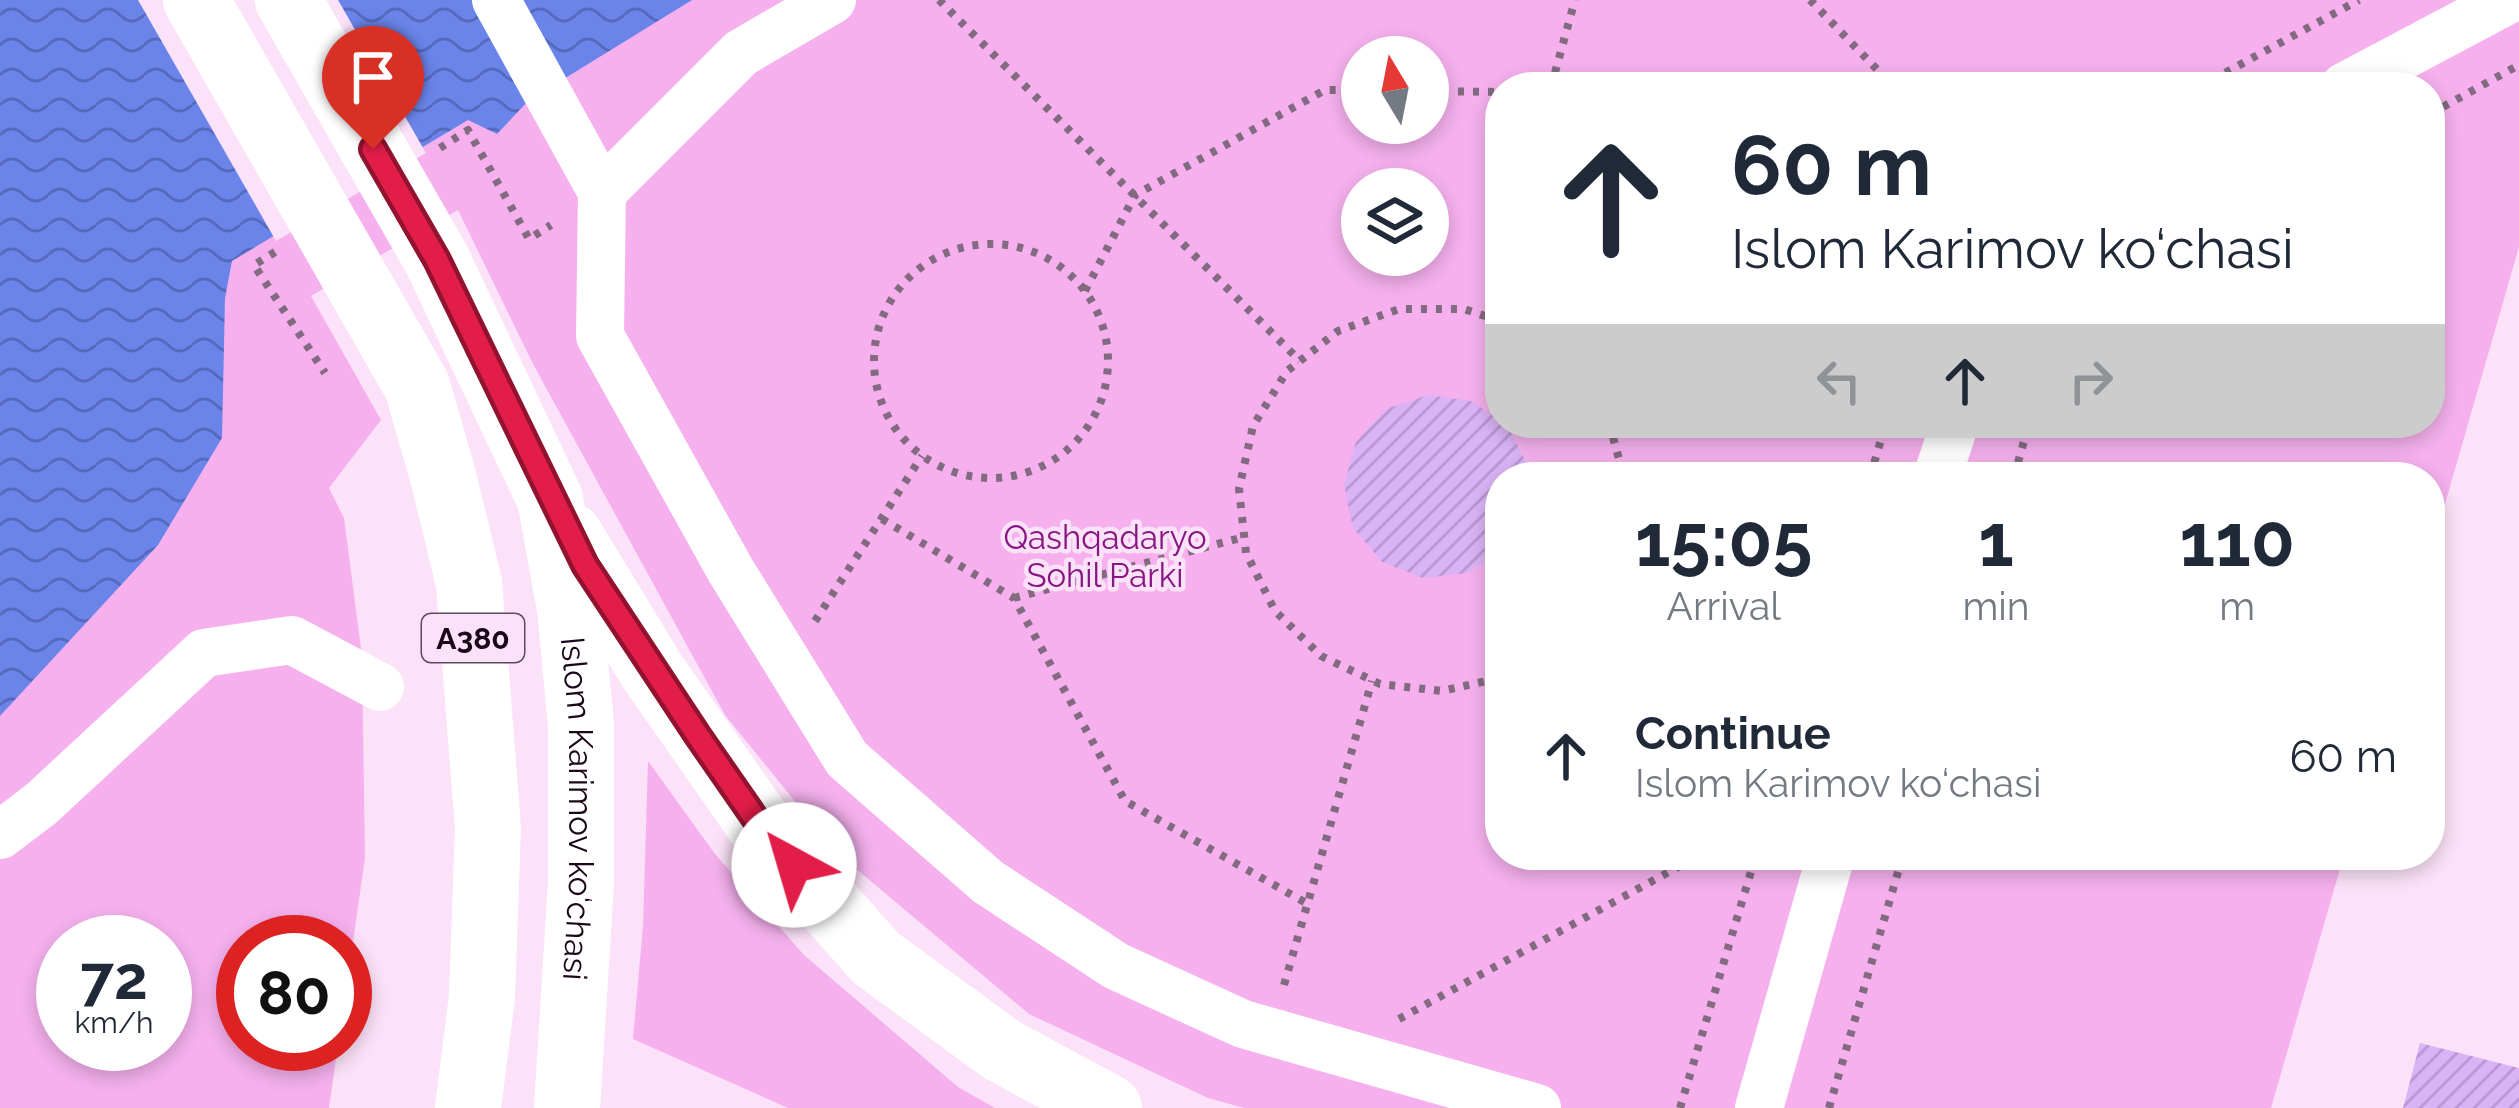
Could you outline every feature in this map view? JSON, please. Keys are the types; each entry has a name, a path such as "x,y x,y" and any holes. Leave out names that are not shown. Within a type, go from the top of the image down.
{"highway":[{"name":"A380","path":"196,0 417,386 469,583 488,828 482,997 468,1108"},
{"name":"Islom Karimov ko‘chasi","path":"288,0 437,260 550,500 570,609 580,724 581,883 567,1108"},
{"name":"A380","path":"550,500 652,670 766,834 876,958 1002,1050 1109,1108"}],"street":[{"path":"496,0 602,192 600,336 731,571 847,759 988,883 1116,966 1243,1024 1538,1108"},
{"path":"602,192 741,53 832,0"},
{"path":"2372,72 2508,0"},
{"path":"0,835 41,804 204,653 292,640 380,688"},
{"path":"1760,1108 1827,870"}],"path":[{"path":"939,0 1300,361"},
{"path":"1556,72 1575,0"},
{"path":"1810,0 1880,72"},
{"path":"2227,72 2359,0"},
{"path":"2445,106 2519,65"},
{"path":"1085,291 1135,195 1325,90 1341,90"},
{"path":"1449,91 1485,92"},
{"path":"468,130 529,239"},
{"path":"1010,244 1047,258 1085,291 1099,313 1109,350 1106,388 1091,423 1066,452 1033,470 995,478 957,473 922,456 895,429 878,393 873,354 882,316 903,283 934,258 971,246 1010,244"},
{"path":"254,265 325,373"},
{"path":"1485,316 1464,309 1399,309 1338,331 1287,371 1253,426 1239,489 1246,553 1275,611 1321,656 1372,681 1442,691 1485,681"},
{"path":"788,663 922,456"},
{"path":"882,519 1014,598 1125,800 1308,904"},
{"path":"1014,598 1244,537"},
{"path":"1271,1032 1372,681"},
{"path":"1340,1051 1672,870"},
{"path":"1680,1108 1751,870"},
{"path":"1829,1108 1899,870"}],"green space":[{"name":"Qashqadaryo Sohil Parki","path":"0,0 2519,0 2519,247 2445,504 2445,462 1485,462 1485,870 2340,870 2271,1108 1244,1108 1208,1098 1029,1014 836,852 725,715 533,364 458,210 311,296 381,420 329,488 344,518 362,656 365,858 357,915 216,915 216,1071 334,1071 329,1108 0,1108"},
{"path":"648,761 715,854 804,955 958,1087 995,1108 788,1108 633,1039 643,926"}],"water":[{"path":"0,0 692,0 528,101 497,134 468,120 232,261 225,298 222,438 158,545 0,716"}],"pier":[{"path":"138,0 338,0 426,153 276,241"}],"building":[{"path":"1428,395 1471,401 1485,410 1485,438 1514,438 1526,462 1485,462 1485,562 1467,573 1423,578 1382,562 1353,528 1344,485 1356,442 1386,409"},
{"path":"2420,1043 2519,1068 2519,1108 2403,1108"}],"route":[{"path":"373,149 437,260 585,565 766,834 794,865"}]}
